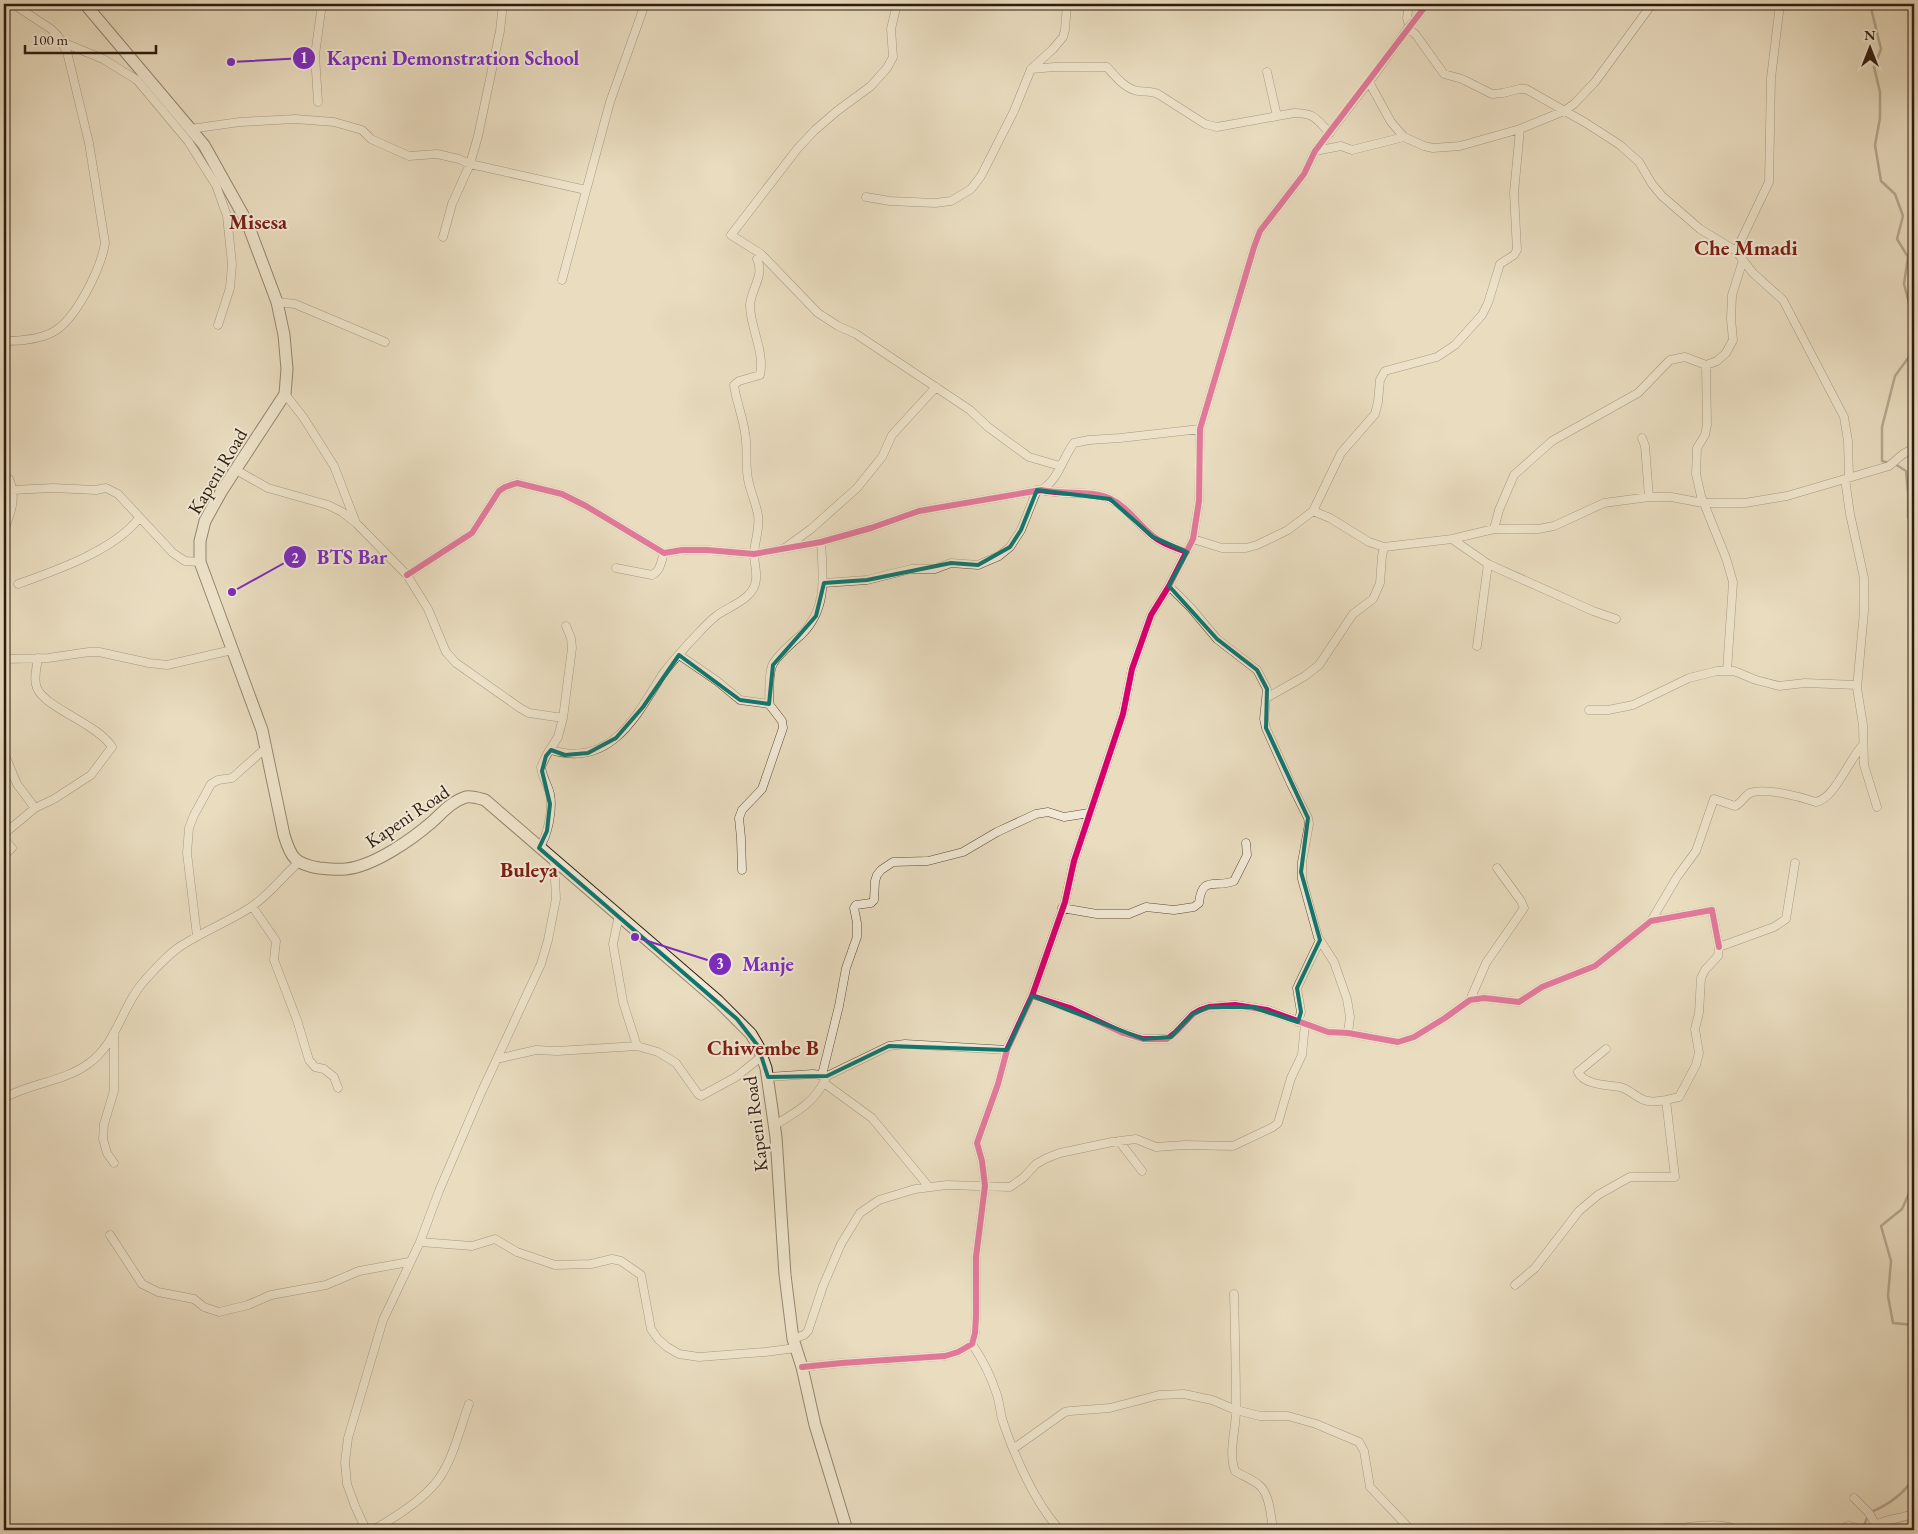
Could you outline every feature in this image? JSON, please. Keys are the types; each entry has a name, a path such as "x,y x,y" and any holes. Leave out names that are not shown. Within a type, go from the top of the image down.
{"main road":[{"name":"Kapeni Road","path":"85,4 204,146 247,222 277,302 286,355 287,369 284,394 221,492 203,525 200,542 200,562 262,730 288,848 298,863 338,870 354,868 369,863 417,834 456,802 469,796 484,800 619,915 737,1019 751,1034 762,1056 768,1077 775,1125 787,1300 794,1343 802,1367 815,1425 847,1530"}],"street":[{"path":"4,341 26,340 55,331 65,322 84,296 104,249 105,234 89,144 67,52 62,42 51,29 13,4"},
{"path":"318,102 315,55 322,4"},
{"path":"442,237 452,204 470,164 478,136 496,50 503,4"},
{"path":"562,280 610,102 645,4"},
{"path":"896,4 891,29 893,57 887,68 871,86 825,121 798,148 732,232 732,238 760,254 818,313 838,326 856,334 970,410 988,427 1029,457 1060,466"},
{"path":"866,196 890,201 935,204 951,201 971,189 981,176 1014,111 1031,69 1053,50 1063,37 1066,30 1067,4"},
{"path":"1409,4 1407,18 1410,29 1410,26"},
{"path":"802,1367 945,1356 958,1352 972,1344 976,1317 976,1257 985,1186 982,1161 977,1143 998,1084 1007,1050 1032,996 1062,908 1089,813 1123,714 1135,660 1151,615 1169,586 1193,539 1199,501 1200,429 1260,231 1304,174 1315,151 1427,4"},
{"path":"1369,82 1391,122 1404,136 1424,146 1440,148 1460,146 1520,129 1564,111 1580,99 1595,82 1652,4"},
{"path":"1736,251 1769,182 1771,78 1780,4"},
{"path":"1410,26 1444,74 1462,79 1492,94 1526,89 1620,145 1640,162 1652,184 1673,206 1700,229 1736,251 1753,272 1783,300 1836,400 1844,417 1848,437 1847,478 1851,518 1860,553 1865,586 1857,685 1863,725 1862,746 1865,769 1877,807"},
{"path":"62,42 103,59 138,80 188,141 216,185 227,216 232,264 230,288 218,325"},
{"path":"1031,69 1055,66 1107,66 1125,85 1139,91 1158,94 1205,124 1216,127 1294,113 1309,113 1330,133"},
{"path":"1267,72 1277,116"},
{"path":"190,129 240,122 295,119 334,122 362,130 371,138 409,156 437,154 459,159 470,164 586,190"},
{"path":"1193,539 1222,548 1246,548 1257,545 1288,530 1313,510 1341,453 1374,414 1378,402 1378,391 1382,375 1385,371 1436,357 1455,345 1482,315 1488,303 1500,264 1514,255 1517,250 1514,193 1520,129"},
{"path":"1315,151 1341,146 1352,150 1404,136"},
{"path":"551,750 565,755 578,755 616,738 626,730 678,655 715,617 753,591 756,580 754,554 759,525 748,478 746,434 734,385 739,381 760,375 759,346 751,321 750,301 759,277 760,264 758,259 760,254"},
{"path":"1494,529 1498,510 1514,474 1552,440 1641,391 1670,360 1685,357 1706,365 1719,360 1726,353 1732,342 1732,294 1743,260"},
{"path":"277,302 295,304 385,342"},
{"path":"1706,365 1707,425 1696,451 1696,474 1703,504 1724,552 1733,582 1727,671"},
{"path":"776,551 784,548 811,529 856,488 882,457 892,435 936,387"},
{"path":"284,394 303,416 334,466 356,522"},
{"path":"407,575 472,532 499,491 505,487 517,484 562,494 586,506 664,553 698,550 754,554 821,542 919,511 1039,490 1050,484 1072,445 1077,442 1200,429"},
{"path":"1642,438 1646,446 1649,496"},
{"path":"1313,510 1369,542 1384,547 1452,539 1494,529 1538,529 1554,526 1604,503 1649,496 1671,497 1703,504 1760,501 1787,496 1889,466 1902,454 1914,448"},
{"path":"236,470 268,488 328,506 342,512 356,522 407,575 428,609 446,652 456,663 529,713 564,718"},
{"path":"4,478 8,479 12,490 13,505 4,530"},
{"path":"12,490 54,488 96,490 110,488 180,559 189,562 200,562"},
{"path":"1039,490 1054,493 1100,496 1110,499 1136,519 1153,537 1187,552"},
{"path":"824,583 868,580 911,569 935,569 951,564 974,566 999,556 1021,530 1039,490"},
{"path":"18,584 55,572 99,549 130,528 139,518"},
{"path":"1452,539 1488,564 1593,611 1616,619"},
{"path":"742,870 738,818 742,810 762,789 783,728 782,721 769,704 773,665 806,630 816,616 822,601 824,583 821,542"},
{"path":"1268,697 1305,676 1319,665 1353,614 1373,599 1380,583 1384,547"},
{"path":"616,568 652,575 657,573 660,568 664,553"},
{"path":"1477,646 1488,564"},
{"path":"1169,586 1191,608 1216,639 1257,670 1265,683 1268,697 1264,719 1266,728 1290,784 1308,818 1309,824 1301,872 1320,940 1334,962 1347,999 1350,1017 1348,1033"},
{"path":"539,848 545,840 550,804 549,792 541,767 558,737 564,718 572,648 571,638 566,626"},
{"path":"4,659 38,658 94,652 150,664 167,664 232,650"},
{"path":"678,655 717,681 740,700 769,704"},
{"path":"4,856 12,848 4,839 5,833 35,808 54,799 91,775 112,747 96,730 69,715 38,691 35,682 38,658"},
{"path":"1589,710 1608,710 1633,704 1696,676 1727,671 1734,671 1756,680 1779,686 1805,683 1857,685"},
{"path":"1032,996 1070,1008 1123,1033 1143,1039 1167,1039 1193,1014 1209,1007 1235,1005 1267,1010 1328,1032 1403,1041 1414,1037 1446,1018 1470,1000 1484,998 1519,1002 1542,987 1597,965 1651,921 1677,878 1696,852 1714,799 1735,806 1750,794 1761,792 1782,794 1816,802 1821,801 1831,794 1862,746"},
{"path":"197,936 187,853 187,839 192,822 211,784 218,780 232,778 267,747"},
{"path":"4,754 17,784 35,808"},
{"path":"775,1125 804,1107 819,1092 824,1078 846,968 857,937 854,908 856,905 871,903 874,900 875,881 881,870 899,860 928,860 963,852 997,832 1036,814 1048,812 1064,817 1089,813"},
{"path":"1062,908 1097,914 1129,914 1146,907 1174,910 1194,907 1199,903 1204,886 1234,881 1247,855 1246,844"},
{"path":"366,1530 354,1506 347,1484 346,1449 383,1320 420,1242 439,1191 540,964 548,940 556,899 554,859"},
{"path":"4,1098 84,1067 97,1056 114,1033 134,993 144,980 182,945 252,906 298,863"},
{"path":"1719,947 1774,927 1786,919 1795,863"},
{"path":"1470,1000 1486,963 1524,908 1497,868"},
{"path":"252,906 276,941 274,960 297,1020 309,1060 316,1067 324,1069 334,1077 338,1088"},
{"path":"1606,1049 1578,1072 1580,1076 1590,1081 1625,1088 1647,1101 1679,1097 1696,1065 1699,1053 1695,1029 1699,1013 1701,978 1704,970 1718,956 1719,947 1712,910 1651,921"},
{"path":"619,915 613,944 623,1002 637,1046"},
{"path":"420,1242 472,1246 495,1239 517,1252 555,1265 581,1265 609,1259 618,1260 641,1275 651,1329 658,1339 678,1354 699,1357 765,1352 794,1343 808,1331 822,1286 841,1244 860,1213 879,1200 915,1189 946,1185 1010,1187 1023,1178 1036,1164 1060,1153 1119,1141 1136,1139 1156,1147 1185,1145 1233,1146 1274,1127 1278,1123 1291,1078 1302,1055 1302,1023 1297,988 1320,940"},
{"path":"114,1033 114,1091 104,1124 103,1139 107,1153 114,1163"},
{"path":"768,1077 824,1078 889,1046 905,1044 1007,1050"},
{"path":"497,1059 536,1050 557,1051 637,1046 658,1052 676,1063 701,1096 736,1077 762,1056"},
{"path":"824,1078 872,1118 929,1187"},
{"path":"1515,1285 1535,1268 1579,1211 1598,1195 1630,1177 1675,1177 1666,1100"},
{"path":"1119,1141 1142,1170"},
{"path":"110,1235 142,1284 158,1292 194,1300 204,1307 219,1312 248,1305 271,1295 326,1285 359,1271 409,1262"},
{"path":"1234,1294 1236,1410 1233,1467 1235,1471 1259,1485 1262,1489 1269,1508 1273,1530"},
{"path":"972,1344 990,1374 998,1397 1002,1420 1013,1449 1038,1502 1060,1530"},
{"path":"1013,1449 1070,1410 1110,1408 1159,1396 1184,1394 1212,1400 1236,1410 1260,1416 1293,1417 1356,1440 1364,1450 1372,1490 1411,1530"},
{"path":"374,1530 410,1506 440,1478 469,1404"},
{"path":"1854,1498 1869,1513 1876,1525 1888,1518 1905,1518 1914,1513"},
{"path":"1654,1530 1666,1526 1689,1527 1710,1524 1739,1530"},
{"path":"1841,1530 1848,1526 1854,1527 1856,1530"}],"highlighted area":[{"path":"1037,490 1110,499 1153,537 1187,552 1169,586 1217,639 1257,670 1267,689 1266,728 1308,818 1301,872 1320,940 1297,988 1301,1012 1298,1022 1252,1007 1209,1007 1193,1014 1171,1037 1143,1039 1032,996 1007,1050 889,1046 827,1076 768,1077 758,1046 737,1019 539,848 547,831 550,804 542,771 546,756 551,750 565,755 588,753 616,738 643,707 679,655 740,700 769,704 773,665 816,616 824,583 867,580 951,563 978,565 1010,547 1021,530"}],"waterway":[{"path":"1870,4 1881,49 1874,67 1880,92 1880,118 1875,145 1881,181 1895,194 1903,216 1897,239 1908,257 1904,284 1914,322"},
{"path":"1889,463 1882,461 1882,427 1895,376 1914,350"},
{"path":"1895,464 1906,471 1908,517 1914,531"},
{"path":"1914,1182 1902,1209 1881,1226 1891,1261 1888,1296 1893,1323 1914,1325"},
{"path":"1871,1512 1895,1498 1914,1478"},
{"path":"1862,1530 1868,1516"}],"cycle path":[{"path":"802,1367 945,1356 958,1352 972,1344 976,1317 976,1257 985,1186 982,1161 977,1143 998,1084 1007,1050 1032,996 1065,902 1074,861 1123,714 1132,669 1151,615 1169,586 1193,539 1199,501 1200,429 1254,247 1260,231 1304,174 1315,151 1427,4"},
{"path":"407,575 472,533 499,491 517,483 562,494 586,506 664,553 682,550 707,550 754,554 821,542 871,528 919,511 1041,490 1093,494 1109,498 1121,506 1157,539 1187,552"},
{"path":"1032,996 1070,1008 1123,1033 1143,1039 1167,1039 1193,1014 1200,1010 1209,1007 1235,1005 1267,1010 1328,1032 1348,1033 1398,1042 1414,1037 1470,1000 1484,998 1519,1002 1542,987 1595,966 1651,921 1712,910 1719,947"}],"place":[{"name":"Kapeni Demonstration School","path":"231,62"},
{"name":"BTS Bar","path":"232,592"},
{"name":"Manje","path":"635,937"}],"district":[{"name":"Misesa","path":"258,222"},
{"name":"Che Mmadi","path":"1746,248"},
{"name":"Buleya","path":"529,870"},
{"name":"Chiwembe B","path":"763,1048"}]}
